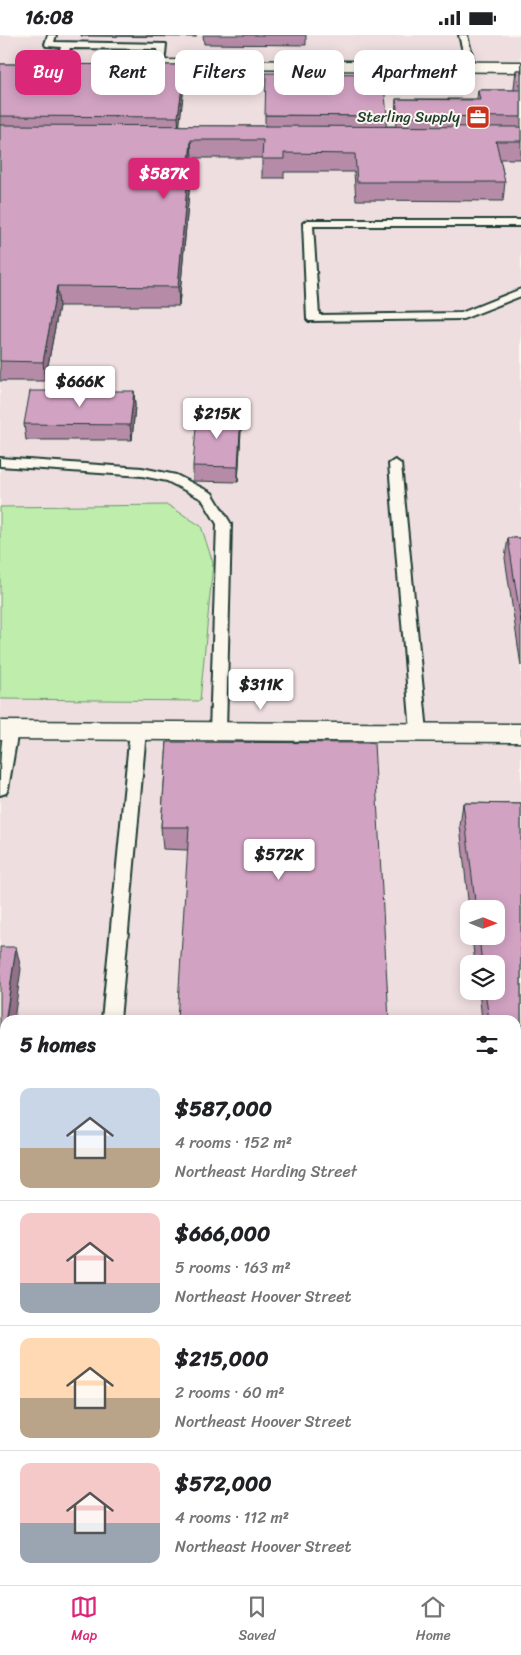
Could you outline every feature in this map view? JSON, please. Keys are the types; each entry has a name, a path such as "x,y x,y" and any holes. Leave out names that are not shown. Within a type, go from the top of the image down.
{"street":[{"path":"165,65 354,66"},
{"path":"475,67 521,67"},
{"path":"5,730 521,733"}],"lane":[{"path":"52,35 49,45 163,46 162,50"},
{"path":"463,35 467,50"},
{"path":"63,50 66,45"},
{"path":"521,223 308,223 312,319 463,317 521,292"},
{"path":"0,462 142,471 171,478 207,495 224,524 218,731"},
{"path":"395,464 419,732"},
{"path":"0,789 5,730"},
{"path":"111,1015 138,731"}],"shaded area":[{"path":"0,35 521,35 521,1015 0,1015"}],"green space":[{"path":"168,505 201,526 213,563 200,701 0,699 0,507"}],"building":[{"path":"0,64 15,64 15,95 81,95 81,64 91,64 91,95 165,95 165,65 175,65 175,95 181,95 178,117 0,116"},
{"path":"516,70 521,70 521,117 398,116 396,99 480,100 478,90 520,90"},
{"path":"266,73 274,73 274,95 344,95 344,74 354,74 354,95 385,95 387,116 265,115"},
{"path":"0,125 521,127 521,141 496,141 505,182 357,182 355,154 284,153 284,159 262,159 263,140 191,140 178,287 57,286 43,362 0,361"},
{"path":"30,391 134,391 130,425 24,424"},
{"path":"197,414 241,414 238,467 193,466"},
{"path":"508,538 521,538 521,622"},
{"path":"167,742 374,743 389,1015 177,1015 189,827 161,827"},
{"path":"463,803 521,804 521,1015 488,1015 486,1000 505,1000 505,955 481,955 480,945 505,945 505,900 475,900"},
{"path":"0,947 16,947 6,1015 0,1015"}],"place":[{"name":"Sterling Supply","path":"478,117"}]}
